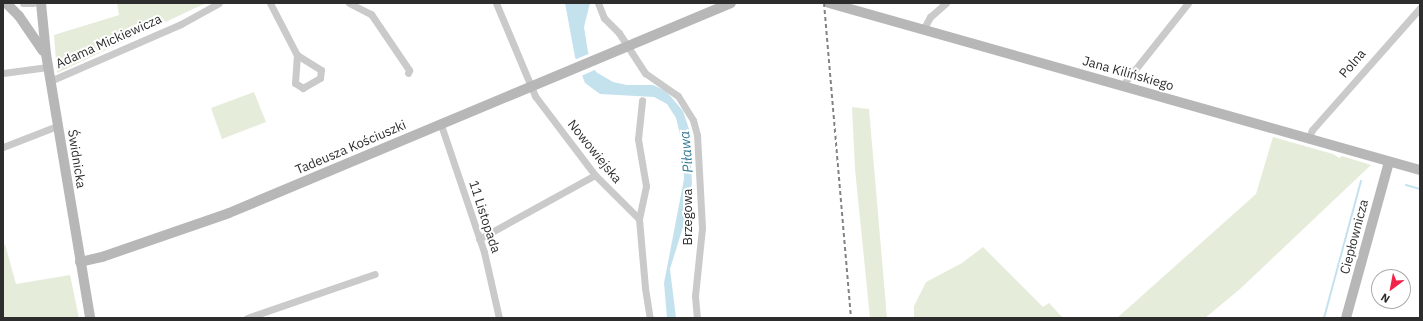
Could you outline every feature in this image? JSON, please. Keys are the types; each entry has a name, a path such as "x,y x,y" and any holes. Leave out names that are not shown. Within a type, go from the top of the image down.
{"street":[{"path":"6,3 20,16 46,54"},
{"path":"23,3 32,3"},
{"name":"Świdnicka","path":"41,3 50,81 90,318"},
{"name":"Adama Mickiewicza","path":"50,81 181,24 219,3"},
{"path":"270,3 297,55 321,70 320,78 303,88 295,83 297,55"},
{"path":"349,3 371,14 409,70 408,73"},
{"name":"Nowowiejska","path":"496,3 530,86 542,107 595,175 639,219"},
{"name":"Brzegowa","path":"598,3 604,18 628,47 644,73 678,96 693,120 697,135 702,228 695,296 697,318"},
{"path":"628,47 730,3"},
{"name":"Jana Kilińskiego","path":"829,3 1420,170"},
{"path":"923,30 930,17 946,3"},
{"path":"1122,86 1188,3"},
{"name":"Polna","path":"1308,139 1312,130 1420,8"},
{"name":"Tadeusza Kościuszki","path":"80,262 97,259 216,218 441,125 530,86 574,70 628,47"},
{"path":"3,73 48,67"},
{"path":"642,100 638,140 646,186 639,219 645,288 650,318"},
{"name":"11 Listopada","path":"441,125 479,239 499,318"},
{"path":"3,147 57,126"},
{"name":"Ciepłownicza","path":"1346,318 1389,162"},
{"path":"479,239 595,175"},
{"path":"247,318 375,274"}],"green space":[{"path":"117,3 206,3 57,73 54,35 119,15"},
{"path":"254,92 266,122 222,139 211,108"},
{"path":"852,107 869,109 887,318 870,318 855,169"},
{"path":"1273,137 1333,154 1339,158 1342,156 1371,165 1240,289 1205,318 1117,318 1256,194"},
{"path":"5,244 16,284 70,275 79,318 4,318 3,245"},
{"path":"983,247 1043,307 1049,303 1063,318 914,318 914,306 926,282 962,263"}],"water":[{"name":"Piława","path":"565,3 590,3 584,27 588,52 596,72 613,82 627,85 653,85 666,91 683,111 689,129 692,184 688,211 670,269 676,318 667,318 664,283 684,179 683,147 676,118 667,104 654,97 600,94 585,83 575,57"}],"pier":[{"path":"591,53 597,69 581,76 574,60"}],"waterway":[{"path":"1324,318 1361,181"},
{"path":"1406,185 1420,189"}],"railway":[{"path":"824,3 851,318"}]}
